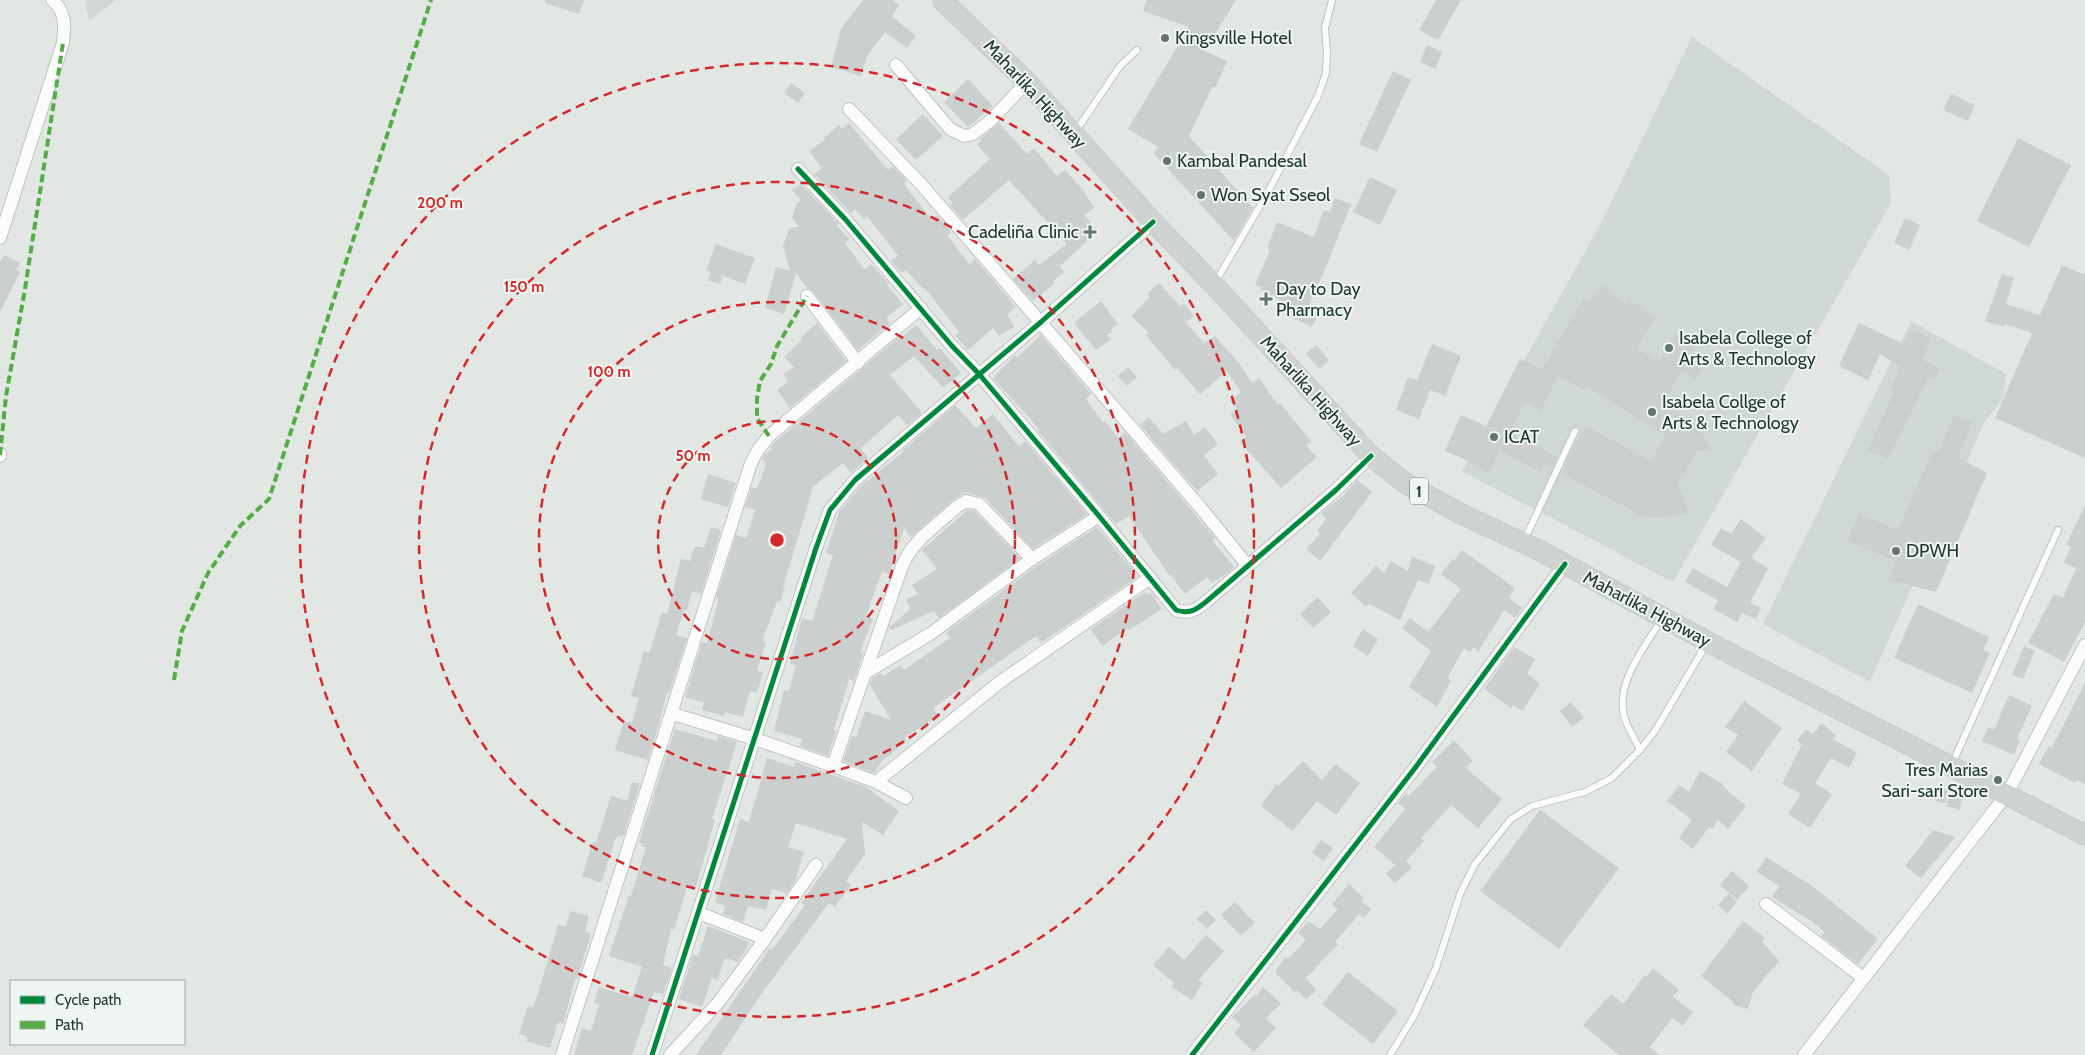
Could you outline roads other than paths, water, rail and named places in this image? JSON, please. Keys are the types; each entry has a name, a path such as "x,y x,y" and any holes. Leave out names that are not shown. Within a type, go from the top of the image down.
{"main road":[{"name":"Maharlika Highway","path":"942,0 1027,82 1153,222 1214,285 1371,456 1405,483 1463,515 1564,564 1708,642 2085,835"}],"street":[{"path":"0,238 63,43 64,17 56,3 52,0"},
{"path":"896,65 950,128 964,136 973,134 990,121 1027,82"},
{"path":"848,109 921,184 1200,507 1248,566"},
{"path":"798,169 846,220 952,346 979,374 1100,516 1176,610 1188,613 1201,606 1336,490 1371,456"},
{"path":"652,1055 756,739 816,548 830,510 855,480 1041,322 1153,222"},
{"path":"807,296 858,363"},
{"path":"562,1055 673,714 744,484 758,450 769,436 921,308"},
{"path":"833,766 902,566 910,551 922,537 966,501 979,504 1032,560"},
{"path":"865,673 930,634 1032,560 1100,516"},
{"path":"1192,1055 1415,768 1564,564"},
{"path":"876,782 1000,682 1150,578"},
{"path":"1804,1055 2007,794 2085,645"},
{"path":"673,714 756,739 833,766 876,782 906,798"},
{"path":"670,1055 718,1003 765,940 816,865"},
{"path":"1766,904 1862,978"},
{"path":"699,913 765,940"}],"lane":[{"path":"1214,285 1267,194 1318,96 1326,73 1325,28 1332,0"},
{"path":"1073,134 1120,66 1137,50"},
{"path":"1523,543 1575,431"},
{"path":"1951,767 2058,530"},
{"path":"1640,750 1626,722 1623,695 1629,674 1663,617"},
{"path":"1390,1055 1414,1016 1436,968 1460,894 1475,864 1499,832 1511,819 1532,806 1586,792 1612,778 1640,750 1655,731 1708,642"}],"place":[{"name":"Kingsville Hotel","path":"1165,38"},
{"name":"Kambal Pandesal","path":"1167,161"},
{"name":"Won Syat Sseol","path":"1201,195"},
{"name":"Cadeliña Clinic","path":"1090,232"},
{"name":"Day to Day Pharmacy","path":"1266,299"},
{"name":"Isabela College of Arts & Technology","path":"1669,348"},
{"name":"Isabela Collge of Arts & Technology","path":"1652,412"},
{"name":"ICAT","path":"1494,437"},
{"name":"DPWH","path":"1896,551"},
{"name":"Tres Marias Sari-sari Store","path":"1998,780"}]}
